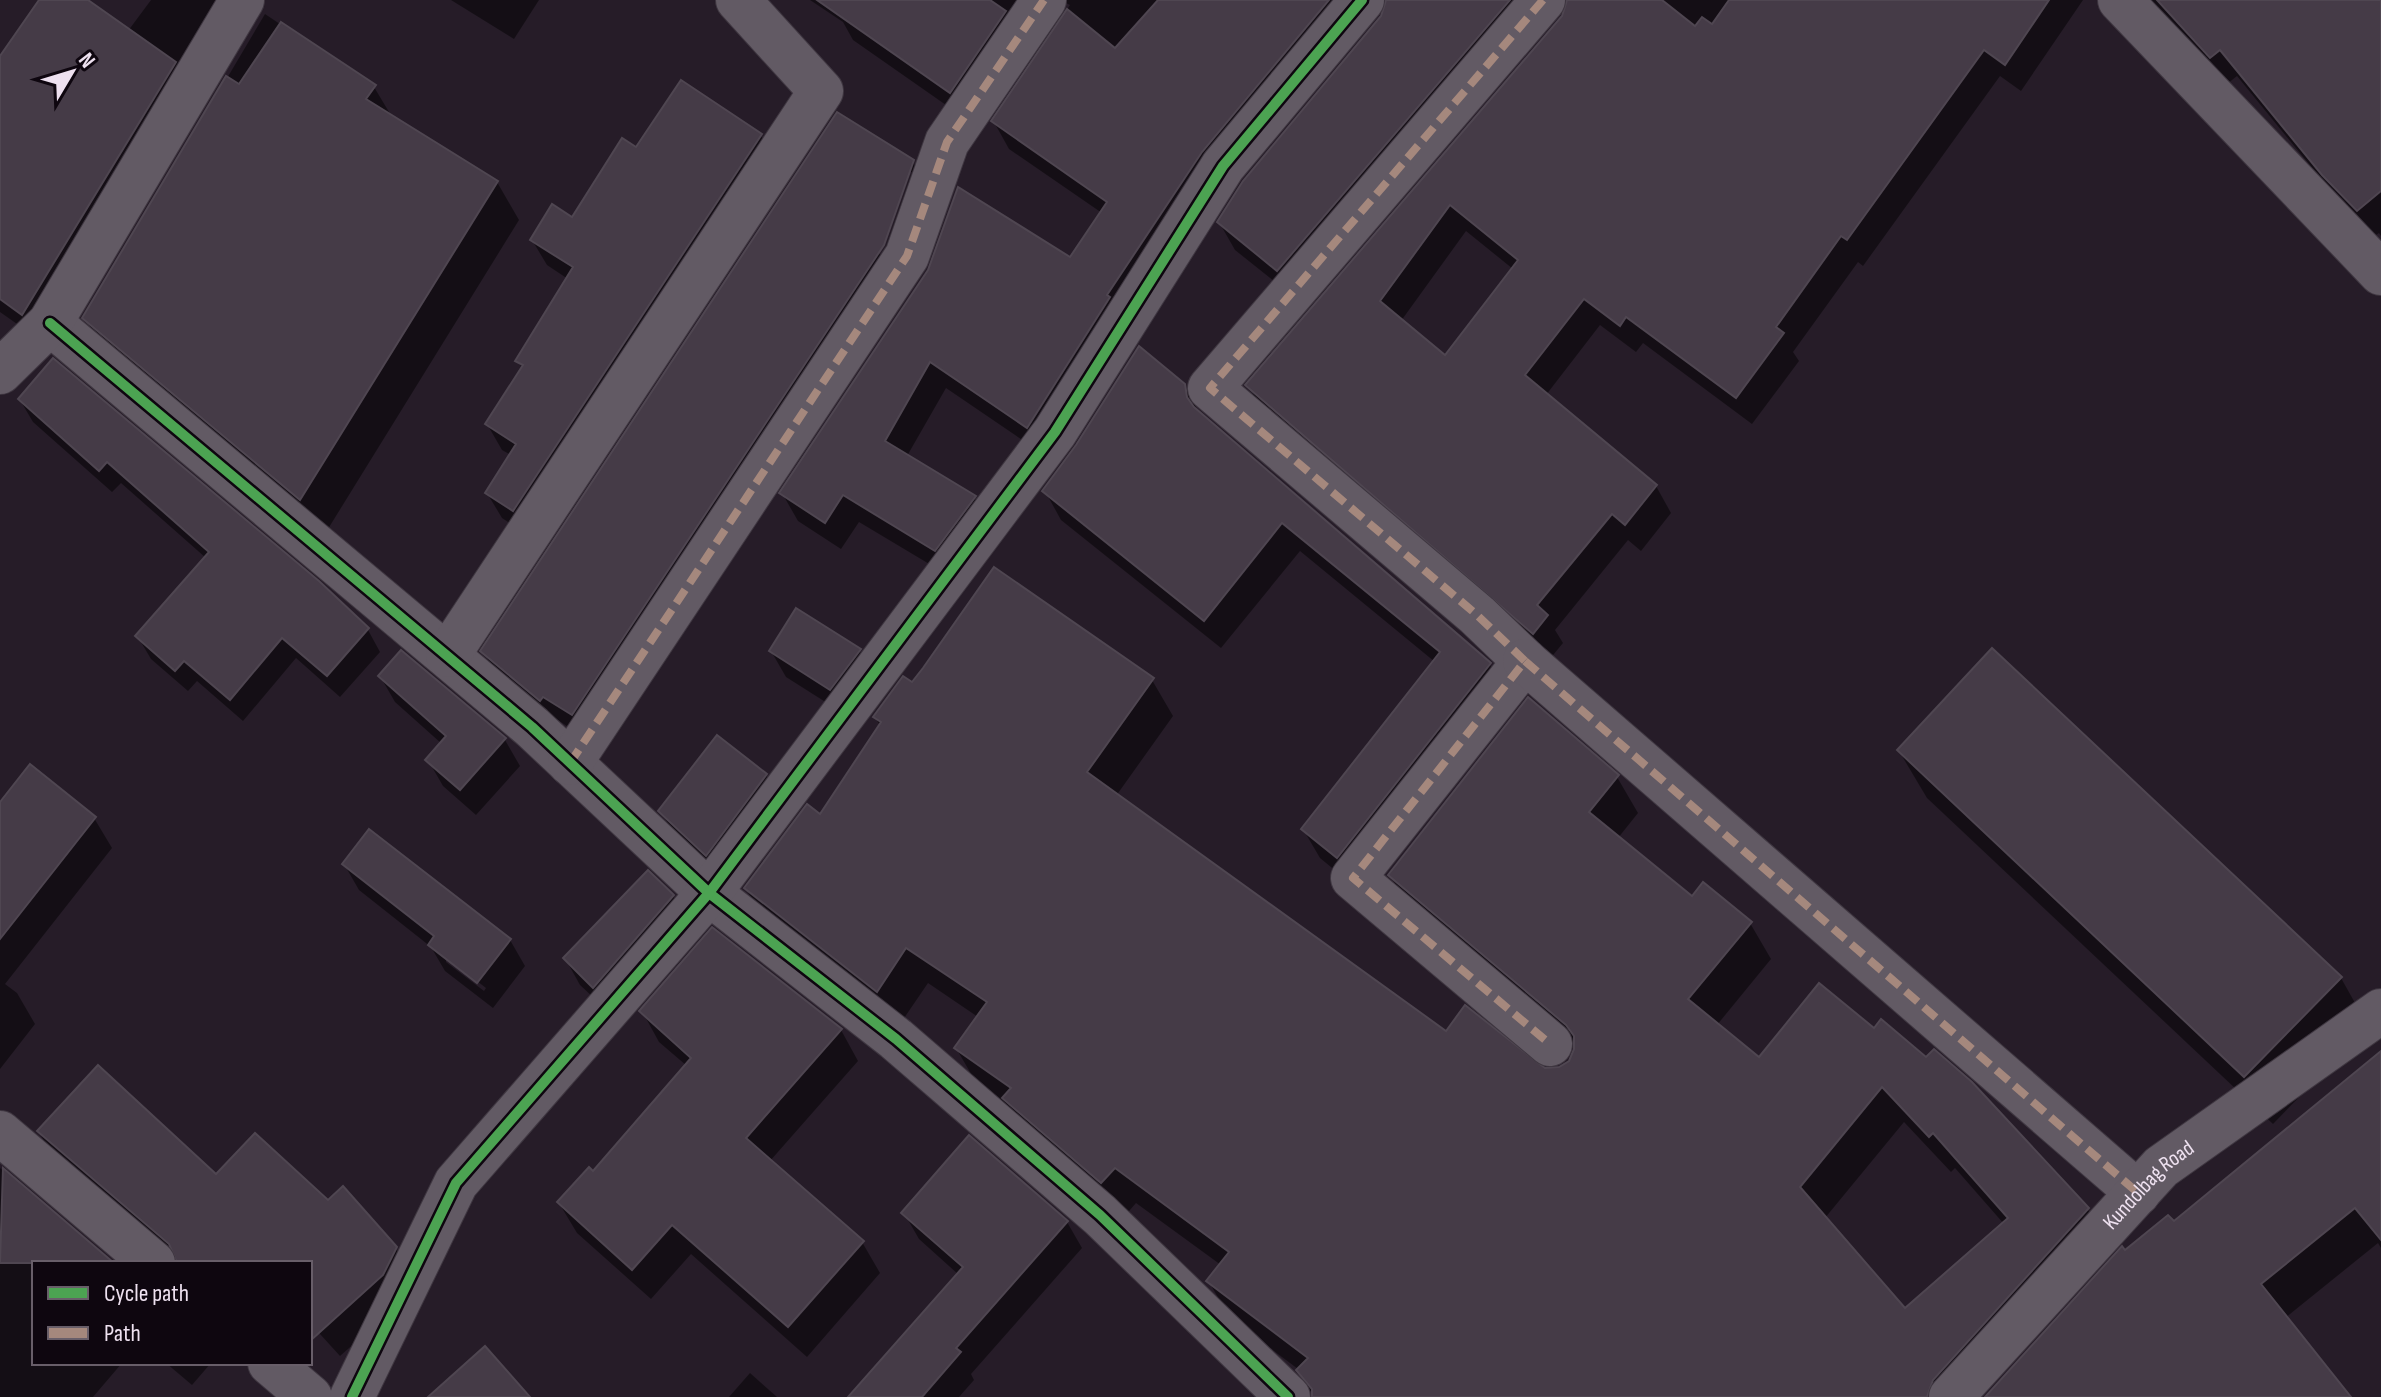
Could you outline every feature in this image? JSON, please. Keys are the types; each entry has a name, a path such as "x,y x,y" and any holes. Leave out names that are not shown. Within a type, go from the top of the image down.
{"street":[{"path":"0,372 50,323 242,0"},
{"path":"448,655 821,91 738,0"},
{"path":"570,763 907,256 947,142 1044,0"},
{"path":"352,1397 456,1183 709,893 1055,432 1223,166 1362,0"},
{"path":"1543,0 1210,388 1477,615 1525,661 2138,1193"},
{"path":"2120,0 2381,273"},
{"path":"50,323 448,655 570,763 709,893 896,1039 1100,1215 1288,1397"},
{"path":"1525,661 1353,878 1550,1044"},
{"name":"Kundolbag Road","path":"1951,1397 2161,1167 2381,1011"},
{"path":"0,1133 151,1261"},
{"path":"272,1365 310,1397"}],"building":[{"path":"39,0 88,0 176,62 22,315 0,299 0,56"},
{"path":"817,0 990,0 1006,11 950,93"},
{"path":"1158,0 1329,0 1202,152 1107,295 1110,297 1027,428 930,362 885,441 976,496 935,551 843,495 825,523 779,493 928,270 958,187 1070,257 1107,202 991,121 1067,9 1115,48"},
{"path":"1386,0 1510,0 1277,271 1217,222 1243,181 1381,16"},
{"path":"1567,0 1662,0 1695,26 1702,17 1712,24 1729,0 2049,0 2005,65 1984,50 1847,240 1841,236 1776,327 1784,333 1736,398 1626,317 1620,326 1584,299 1525,375 1657,485 1625,525 1612,514 1537,605 1548,615 1533,634 1245,385 1562,16","holes":["1450,205 1518,260 1445,355 1380,301"]},
{"path":"2157,0 2381,0 2381,191 2357,211 2322,175 2220,50 2210,58"},
{"path":"281,22 376,85 366,99 498,181 300,500 82,318 226,76 239,84"},
{"path":"681,80 762,134 513,511 485,493 516,444 485,424 523,365 515,361 573,267 530,240 552,204 572,217 622,138 636,147"},
{"path":"837,112 914,160 884,245 572,715 543,697 540,701 480,651"},
{"path":"1139,346 1185,384 1187,397 1194,407 1491,663 1337,858 1301,829 1440,652 1282,523 1204,621 1042,491 1076,445"},
{"path":"53,358 319,581 369,628 327,676 282,638 230,700 184,661 175,671 135,636 209,552 107,462 99,471 18,399"},
{"path":"994,567 1154,678 1087,772 1446,1031 1465,1005 1545,1068 1559,1067 1569,1061 1574,1049 1574,1036 1566,1025 1388,875 1528,697 1619,775 1589,812 1692,896 1703,882 1752,922 1688,999 1759,1057 1819,983 1874,1028 1881,1019 1926,1057 1934,1049 1972,1082 2089,1208 1933,1380 1927,1397 1312,1397 1312,1389 1296,1370 1308,1358 1206,1281 1229,1252 1115,1168 1101,1183 1002,1098 1011,1088 954,1048 987,1002 906,948 877,992 744,888 807,804 820,814 881,722 873,717 903,676 912,682","holes":["1882,1087 1929,1137 1933,1133 2008,1218 1905,1308 1800,1187"]},
{"path":"796,608 861,649 830,690 769,651"},
{"path":"1992,648 2342,977 2244,1077 1897,750"},
{"path":"401,650 506,738 460,790 425,760 446,736 378,676"},
{"path":"717,735 767,774 706,856 658,811"},
{"path":"30,764 96,817 0,939 0,802"},
{"path":"369,829 511,939 477,983 428,945 434,936 342,864"},
{"path":"648,870 674,895 593,988 563,958"},
{"path":"712,927 842,1029 746,1138 864,1241 788,1327 672,1225 632,1270 557,1202 589,1167 593,1171 691,1058 639,1011"},
{"path":"2381,1051 2381,1240 2355,1208 2261,1284 2351,1397 1985,1397 2122,1246 2125,1250 2168,1215 2174,1221"},
{"path":"98,1065 216,1174 255,1133 328,1200 343,1186 397,1247 383,1275 312,1339 312,1261 176,1261 169,1244 37,1131"},
{"path":"969,1135 1068,1221 956,1348 961,1352 922,1397 848,1397 963,1267 901,1213"},
{"path":"3,1168 112,1261 32,1261 0,1263"},
{"path":"485,1346 530,1397 428,1397"}],"marked path":[{"path":"570,763 907,256 947,142 1044,0"},
{"path":"1543,0 1210,388 1477,615 1525,661 1353,878 1550,1044"},
{"path":"1525,661 2138,1193"}],"cycle path":[{"path":"352,1397 456,1183 709,893 1055,432 1223,166 1362,0"},
{"path":"50,323 532,727 709,893 896,1039 1100,1215 1288,1397"}]}
